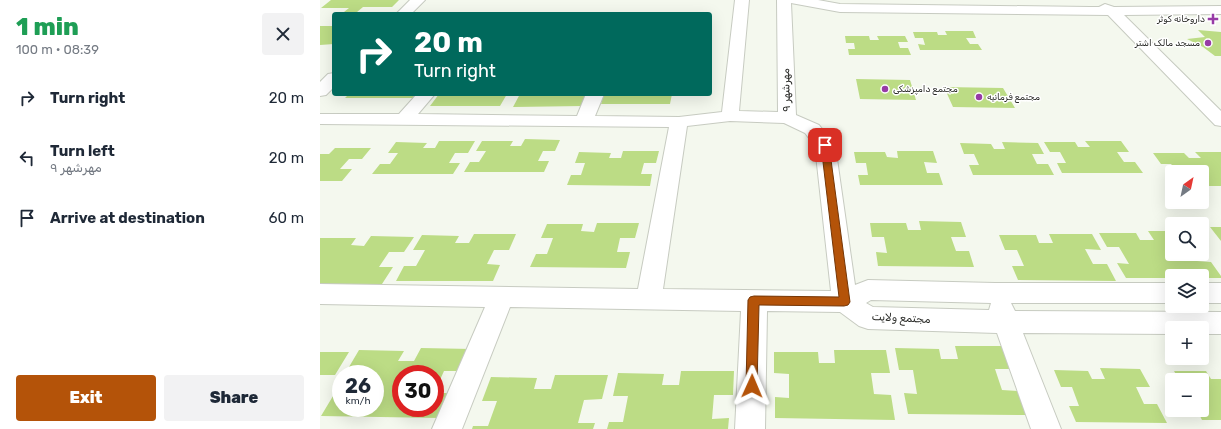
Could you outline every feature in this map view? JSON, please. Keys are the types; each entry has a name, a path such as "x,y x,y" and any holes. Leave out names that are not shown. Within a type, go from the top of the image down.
{"street":[{"path":"405,12 418,0"},
{"path":"730,116 742,0"},
{"name":"مهرشهر ۹","path":"784,0 787,118 812,129 825,145 844,302"},
{"path":"795,0 840,8 1112,11 1221,10"},
{"path":"1030,10 1046,7 1059,0"},
{"path":"1084,0 1112,11 1221,121"},
{"path":"320,91 332,80"},
{"path":"404,120 424,96"},
{"path":"584,122 594,96"},
{"path":"1203,102 1221,102"},
{"path":"320,119 679,122 730,116 787,118"},
{"path":"649,299 679,122"},
{"path":"320,294 844,302 868,290 995,293 1165,293"},
{"path":"995,293 1046,429"},
{"path":"1209,293 1221,293"},
{"path":"446,429 502,296"},
{"path":"750,429 754,300"},
{"name":"مجتمع ولایت","path":"844,302 868,318 1006,322 1221,323"}],"building":[{"path":"331,0 399,0 392,7 363,7 357,12 344,12 349,8 321,8"},
{"path":"320,26 332,26 332,44 320,45"},
{"name":"مسجد مالک اشتر","path":"1198,30 1221,32 1221,56 1215,56 1203,47 1187,39 1205,37"},
{"path":"945,31 973,31 976,38 966,38 970,44 978,44 982,50 920,50 918,44 925,45 923,38 915,38 913,32 937,32 938,35 947,35"},
{"path":"845,36 869,36 870,40 879,40 877,36 905,36 908,42 898,42 900,48 908,48 911,55 849,55 848,49 855,49 854,43 846,43"},
{"name":"مجتمع دامپزشکی","path":"856,79 910,80 916,100 860,99"},
{"name":"مجتمع فرمانیه","path":"944,87 1003,88 1015,108 953,107"},
{"path":"347,96 415,96 413,98 345,98"},
{"path":"438,96 506,96 500,106 430,106"},
{"path":"519,96 586,96 582,106 513,107"},
{"path":"603,96 672,96 670,104 601,104"},
{"path":"525,139 560,140 555,151 543,151 538,161 549,161 544,172 464,172 470,162 479,162 486,151 476,151 482,141 513,141 510,146 521,146"},
{"path":"439,141 475,141 468,153 455,153 449,163 460,163 453,174 372,174 380,164 390,164 398,153 388,153 396,142 427,143 423,148 435,148"},
{"path":"1085,141 1121,141 1129,152 1117,152 1124,162 1135,162 1143,173 1062,173 1057,163 1066,163 1060,152 1050,152 1044,142 1075,142 1078,147 1090,147"},
{"path":"1002,142 1038,143 1044,154 1032,154 1037,164 1048,164 1054,175 973,175 969,165 979,165 974,154 964,154 960,143 991,144 994,149 1005,149"},
{"path":"335,148 371,148 362,159 349,159 340,169 352,169 342,181 320,181 320,154 329,154"},
{"path":"623,151 659,151 656,163 644,163 641,174 652,174 650,186 567,185 571,175 581,175 585,163 575,163 579,152 611,153 609,158 621,158"},
{"path":"897,151 933,151 937,163 924,162 927,173 939,173 943,185 860,185 858,175 868,175 866,163 856,163 854,152 885,152 887,157 898,158"},
{"path":"1195,152 1221,152 1221,186 1209,186 1209,165 1161,164 1153,153 1184,153 1189,158 1201,158"},
{"path":"919,221 961,222 966,237 951,237 956,251 969,251 974,267 878,266 876,252 887,253 884,237 872,237 870,223 906,223 908,230 921,230"},
{"path":"597,223 639,223 635,238 620,238 617,252 630,252 626,268 530,267 536,254 547,254 553,238 541,238 547,224 583,224 581,231 594,232"},
{"path":"1210,227 1221,227 1221,241"},
{"path":"1148,231 1165,231 1165,261 1211,262 1221,278 1209,278 1209,269 1165,269 1165,278 1126,278 1117,263 1129,264 1119,247 1107,247 1099,233 1136,233 1140,240 1154,240"},
{"path":"474,234 516,234 509,250 494,250 487,264 500,265 493,281 396,281 404,266 416,266 425,250 413,250 422,235 459,236 455,243 469,243"},
{"path":"1049,234 1092,234 1101,250 1085,249 1093,264 1107,264 1116,281 1018,280 1012,266 1024,266 1017,250 1005,250 999,235 1036,235 1039,243 1053,243"},
{"path":"371,236 414,237 404,252 389,252 379,267 393,267 382,284 320,284 320,238 356,238 351,245 364,246"},
{"path":"955,346 1006,346 1014,369 995,369 1002,390 1018,391 1026,415 908,414 904,393 917,394 913,370 899,370 895,348 939,349 941,359 958,359"},
{"path":"421,348 472,349 462,371 444,371 444,365 392,365 392,417 439,418 380,417 384,417 384,365 350,365 359,350 404,351 398,361 414,361"},
{"path":"834,350 886,350 890,373 871,373 874,394 891,395 895,420 775,418 775,397 789,398 789,374 774,373 774,352 818,352 819,363 835,363"},
{"path":"320,352 349,352 341,365 332,365 332,375 320,375"},
{"path":"1100,368 1140,369 1150,387 1136,387 1144,404 1157,404 1167,423 1076,422 1069,406 1079,406 1072,387 1061,387 1054,370 1088,371 1092,379 1105,379"},
{"path":"681,371 734,371 733,395 714,395 712,419 729,418 728,429 607,429 609,422 623,422 628,396 613,396 618,373 664,374 662,385 679,385"},
{"path":"1174,371 1206,371 1207,373 1175,373"},
{"path":"555,375 608,375 602,399 584,400 578,423 595,423 593,429 472,429 473,426 488,426 497,401 482,401 491,377 537,378 534,389 551,389"},
{"path":"1209,376 1211,379 1221,379 1221,420 1202,420 1200,417 1209,417"},
{"path":"444,393 450,393 444,407"},
{"path":"332,398 332,416 321,416"}],"place":[{"name":"داروخانه کوثر","path":"1213,19"},
{"name":"مسجد مالک اشتر","path":"1208,43"},
{"name":"مجتمع دامپزشکی","path":"885,89"},
{"name":"مجتمع فرمانیه","path":"979,97"}],"route":[{"path":"752,386 754,300 844,302 825,145"}]}
